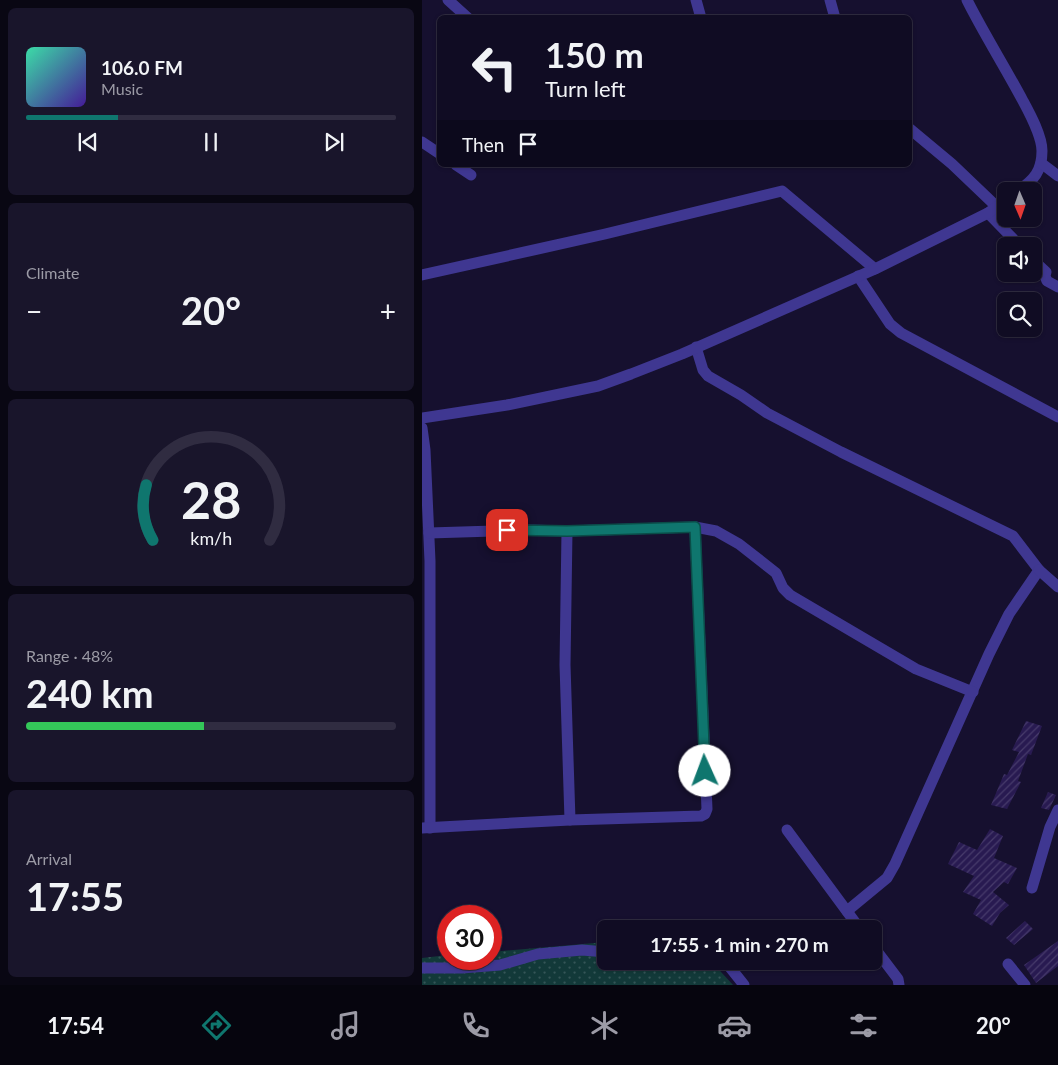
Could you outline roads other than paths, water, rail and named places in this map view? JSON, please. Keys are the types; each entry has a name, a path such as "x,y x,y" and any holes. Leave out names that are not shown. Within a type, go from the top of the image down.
{"street":[{"path":"448,0 465,15"},
{"path":"696,0 700,15"},
{"path":"830,0 834,15"},
{"path":"966,0 1033,120 1042,148 1041,163 1038,173 1032,182"},
{"path":"422,418 506,405 598,386 696,348 875,269 997,207 952,164 912,131"},
{"path":"422,142 437,152"},
{"path":"1041,163 1058,176"},
{"path":"459,167 471,176"},
{"path":"422,275 605,234 782,191 875,269"},
{"path":"1042,268 1046,272 1045,276 1048,280 1058,287"},
{"path":"858,276 890,324 902,333 1058,416"},
{"path":"696,348 703,370 708,376 767,413 841,452 960,508 1013,536 1039,570 1058,587"},
{"path":"422,428 425,450 429,534 426,561 426,828 570,820 701,816 705,814 707,810 695,527"},
{"path":"429,534 695,527 716,531 738,544 776,573 783,588 798,600 916,669 973,692"},
{"path":"567,531 564,665 570,820"},
{"path":"847,911 887,878 891,871 989,654 1009,614 1039,570"},
{"path":"1032,888 1050,827 1058,810"},
{"path":"787,830 854,920"},
{"path":"422,968 462,968 500,965 538,954 573,950 597,951"},
{"path":"882,958 898,979 899,985"},
{"path":"1008,964 1025,985"},
{"path":"732,970 744,985"}]}
